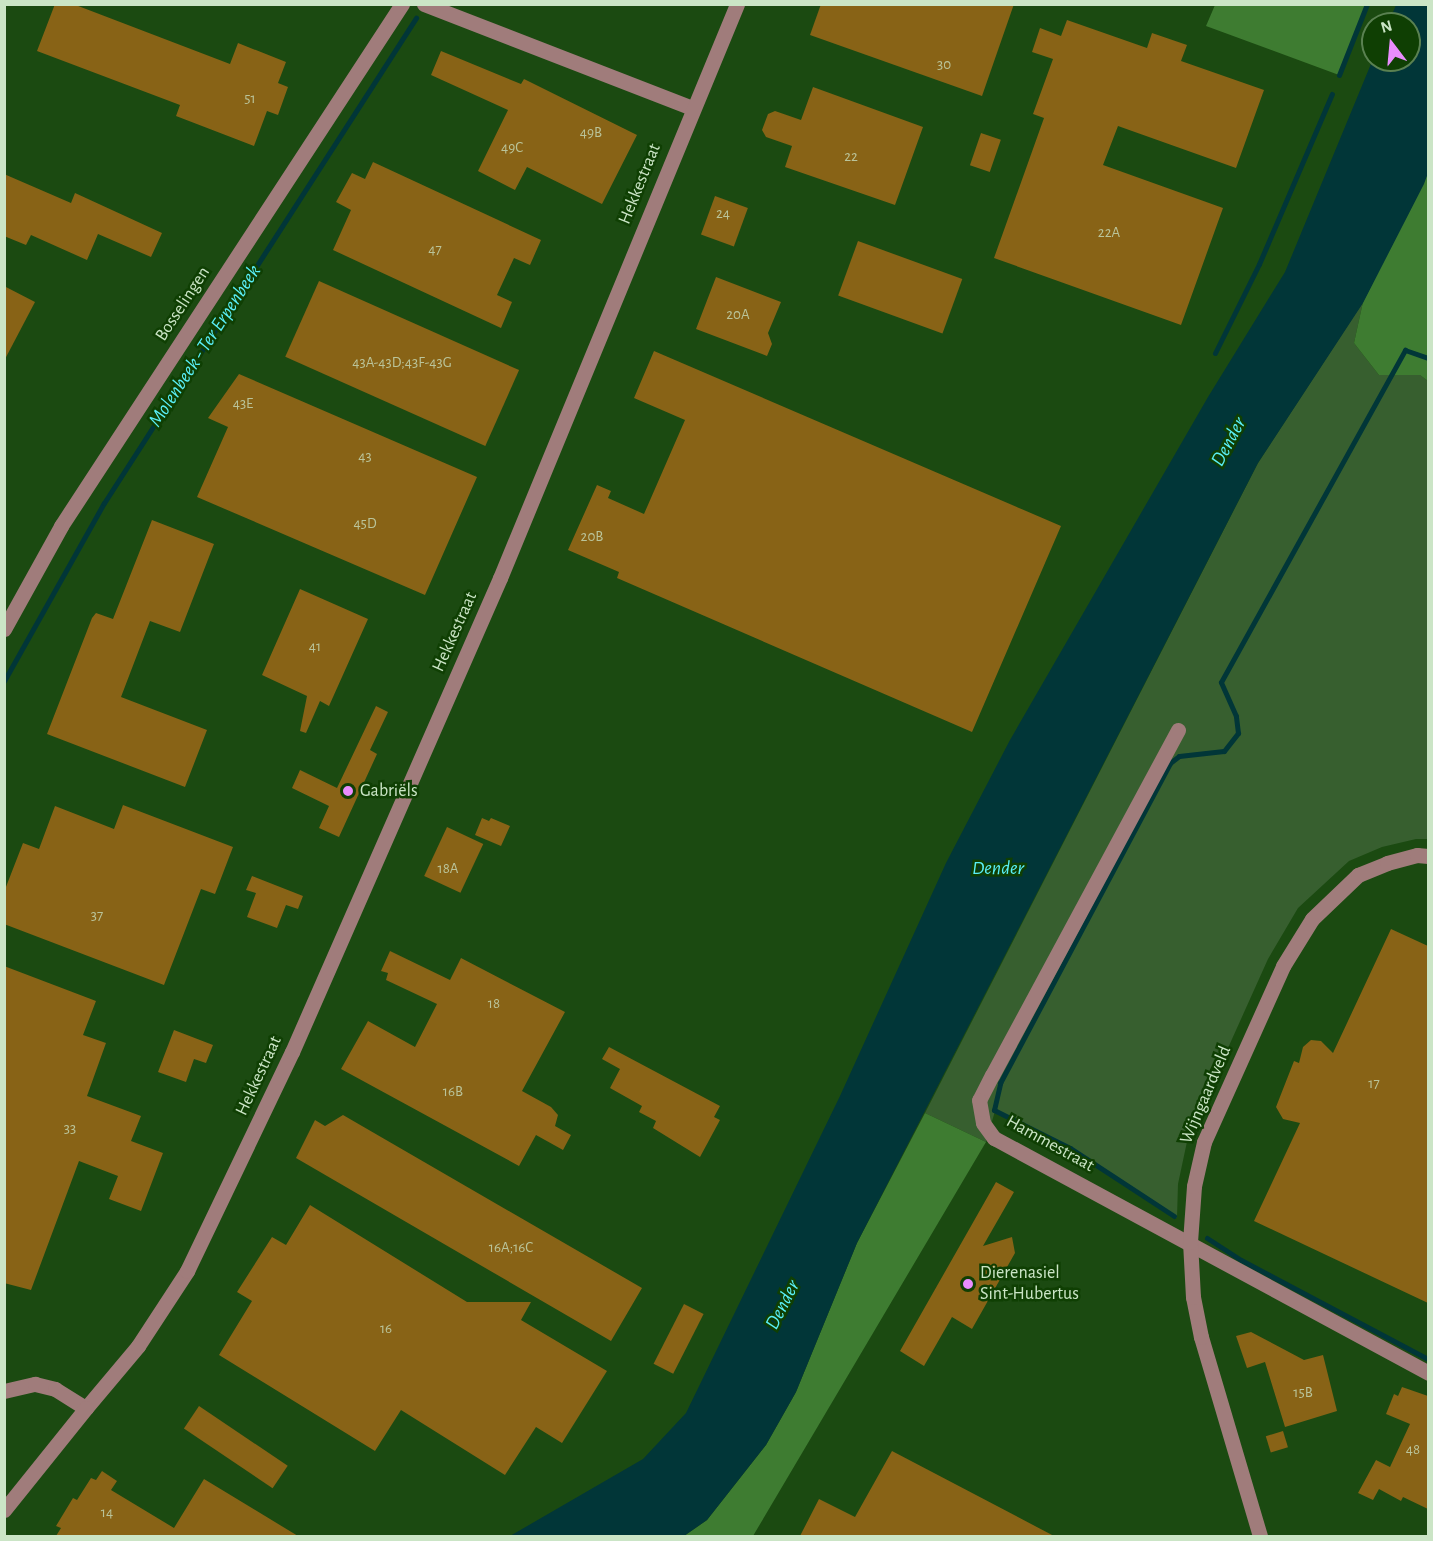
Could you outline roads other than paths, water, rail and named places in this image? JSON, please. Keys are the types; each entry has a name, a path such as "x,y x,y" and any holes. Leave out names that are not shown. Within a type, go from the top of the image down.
{"street":[{"name":"Bosselingen","path":"4,629 61,526 402,4"},
{"path":"424,4 693,108"},
{"name":"Hekkestraat","path":"4,1510 138,1346 187,1272 292,1053 500,578 737,4"},
{"name":"Hammestraat","path":"1178,730 980,1100 983,1123 994,1138 1190,1242 1428,1373"},
{"name":"Wijngaardveld","path":"1260,1536 1201,1337 1192,1297 1190,1242 1194,1186 1204,1142 1283,966 1311,919 1358,875 1417,855 1428,856"},
{"path":"4,1391 35,1384 55,1389 86,1408"}],"water":[{"name":"Dender","path":"1396,5 1428,5 1428,173 1424,184 1363,303 1258,463 857,1243 796,1392 766,1445 707,1520 684,1536 510,1536 643,1459 686,1413 840,1096 946,863 1010,740 1208,397 1285,272 1368,72 1421,72 1421,12 1393,12"}],"waterway":[{"path":"1339,75 1367,4"},
{"name":"Molenbeek - Ter Erpenbeek","path":"4,681 104,503 416,18"},
{"path":"1215,353 1259,264 1332,94"},
{"path":"1174,1216 1070,1148 994,1110 1000,1083 1170,763 1179,756 1224,751 1238,733 1236,716 1221,682 1405,350 1428,358"},
{"path":"1207,1238 1241,1260 1428,1359"}],"place":[{"name":"Gabriëls","path":"348,791"},
{"name":"Dierenasiel Sint-Hubertus","path":"968,1284"}]}
